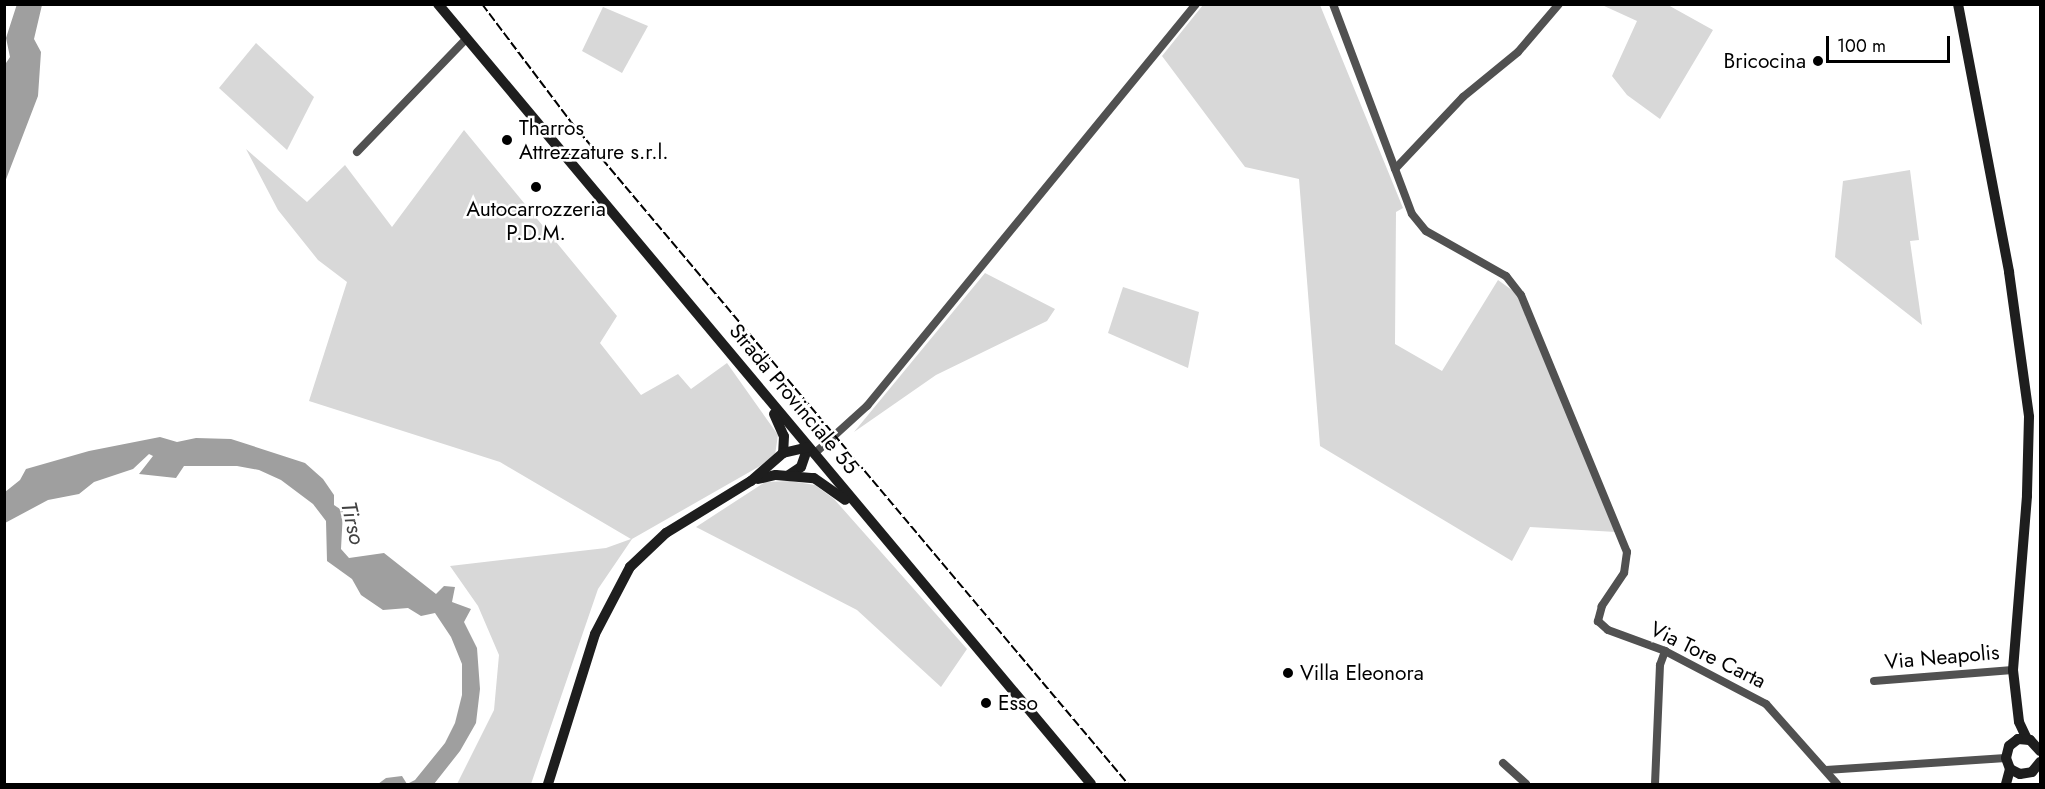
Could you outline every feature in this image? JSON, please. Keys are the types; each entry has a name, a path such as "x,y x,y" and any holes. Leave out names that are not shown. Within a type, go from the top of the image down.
{"main road":[{"name":"Strada Provinciale 55","path":"438,4 1091,784"},
{"path":"1958,4 2022,350 2029,417 2027,496 2013,670 2019,722 2015,741 2009,747 2013,784"},
{"path":"764,395 782,429 783,453"},
{"path":"548,784 595,633 630,567 666,533 751,481 783,453 811,451"},
{"path":"789,475 801,467 811,451"},
{"path":"751,481 789,475 824,483 873,523"},
{"path":"2019,722 2027,739 2040,747"},
{"path":"2015,741 2027,739"},
{"path":"2012,767 2032,772 2040,762"},
{"path":"2006,784 2012,767"}],"street":[{"path":"811,451 867,406 1196,4"},
{"path":"1332,4 1395,169 1463,97 1518,52 1559,4"},
{"path":"357,152 467,38"},
{"name":"Via Tore Carta","path":"1395,169 1412,214 1426,231 1506,276 1521,295 1627,552 1624,573 1598,613 1602,626 1665,651 1767,704 1837,784"},
{"path":"1655,784 1660,665 1665,651"},
{"name":"Via Neapolis","path":"1874,681 2013,670"},
{"path":"1503,763 1526,784"},
{"path":"1826,770 2012,767"}],"shaded area":[{"path":"17,4 42,5 34,39 41,52 38,96 5,182 4,66 10,57 6,38"},
{"path":"1203,5 1320,5 1403,208 1396,212 1395,344 1442,371 1498,280 1516,293 1616,532 1530,527 1512,561 1320,446 1299,179 1245,167 1162,56"},
{"path":"1602,5 1668,5 1713,30 1660,119 1627,95 1612,76 1637,21"},
{"path":"603,7 648,26 622,73 582,51"},
{"path":"256,43 314,97 287,150 219,88"},
{"path":"464,130 617,316 600,343 641,395 678,374 691,389 727,363 778,435 775,455 760,466 632,539 598,589 531,784 457,784 494,710 499,655 478,606 450,566 606,548 631,539 500,462 309,401 347,282 318,260 278,210 246,149 307,202 345,165 392,227"},
{"path":"1910,170 1919,240 1910,241 1922,325 1835,257 1843,181"},
{"path":"985,273 1055,309 1047,321 936,375 854,432"},
{"path":"1123,287 1199,312 1188,368 1108,333"},
{"path":"160,437 177,442 196,438 231,439 305,463 323,479 334,495 334,505 343,511 341,549 349,558 384,553 436,594 444,586 455,587 452,602 471,609 464,622 477,648 480,689 476,723 460,751 434,784 407,784 415,780 445,743 455,723 462,695 462,664 451,637 435,613 421,616 408,608 383,610 361,595 352,579 327,561 326,521 313,504 281,480 259,470 237,466 184,466 176,478 139,474 153,456 149,454 133,469 94,482 79,494 48,500 5,523 5,492 20,480 26,469 89,451"},
{"path":"790,481 815,485 834,499 967,649 941,687 857,610 696,527 765,482"},
{"path":"402,776 407,784 378,784 386,778"}],"railway":[{"path":"482,4 571,122 1128,784"}],"place":[{"name":"Bricocina","path":"1818,61"},
{"name":"Tharros Attrezzature s.r.l.","path":"507,140"},
{"name":"Autocarrozzeria P.D.M.","path":"536,187"},
{"name":"Villa Eleonora","path":"1288,673"},
{"name":"Esso","path":"986,703"}],"water label":[{"name":"Tirso","path":"353,523"}]}
